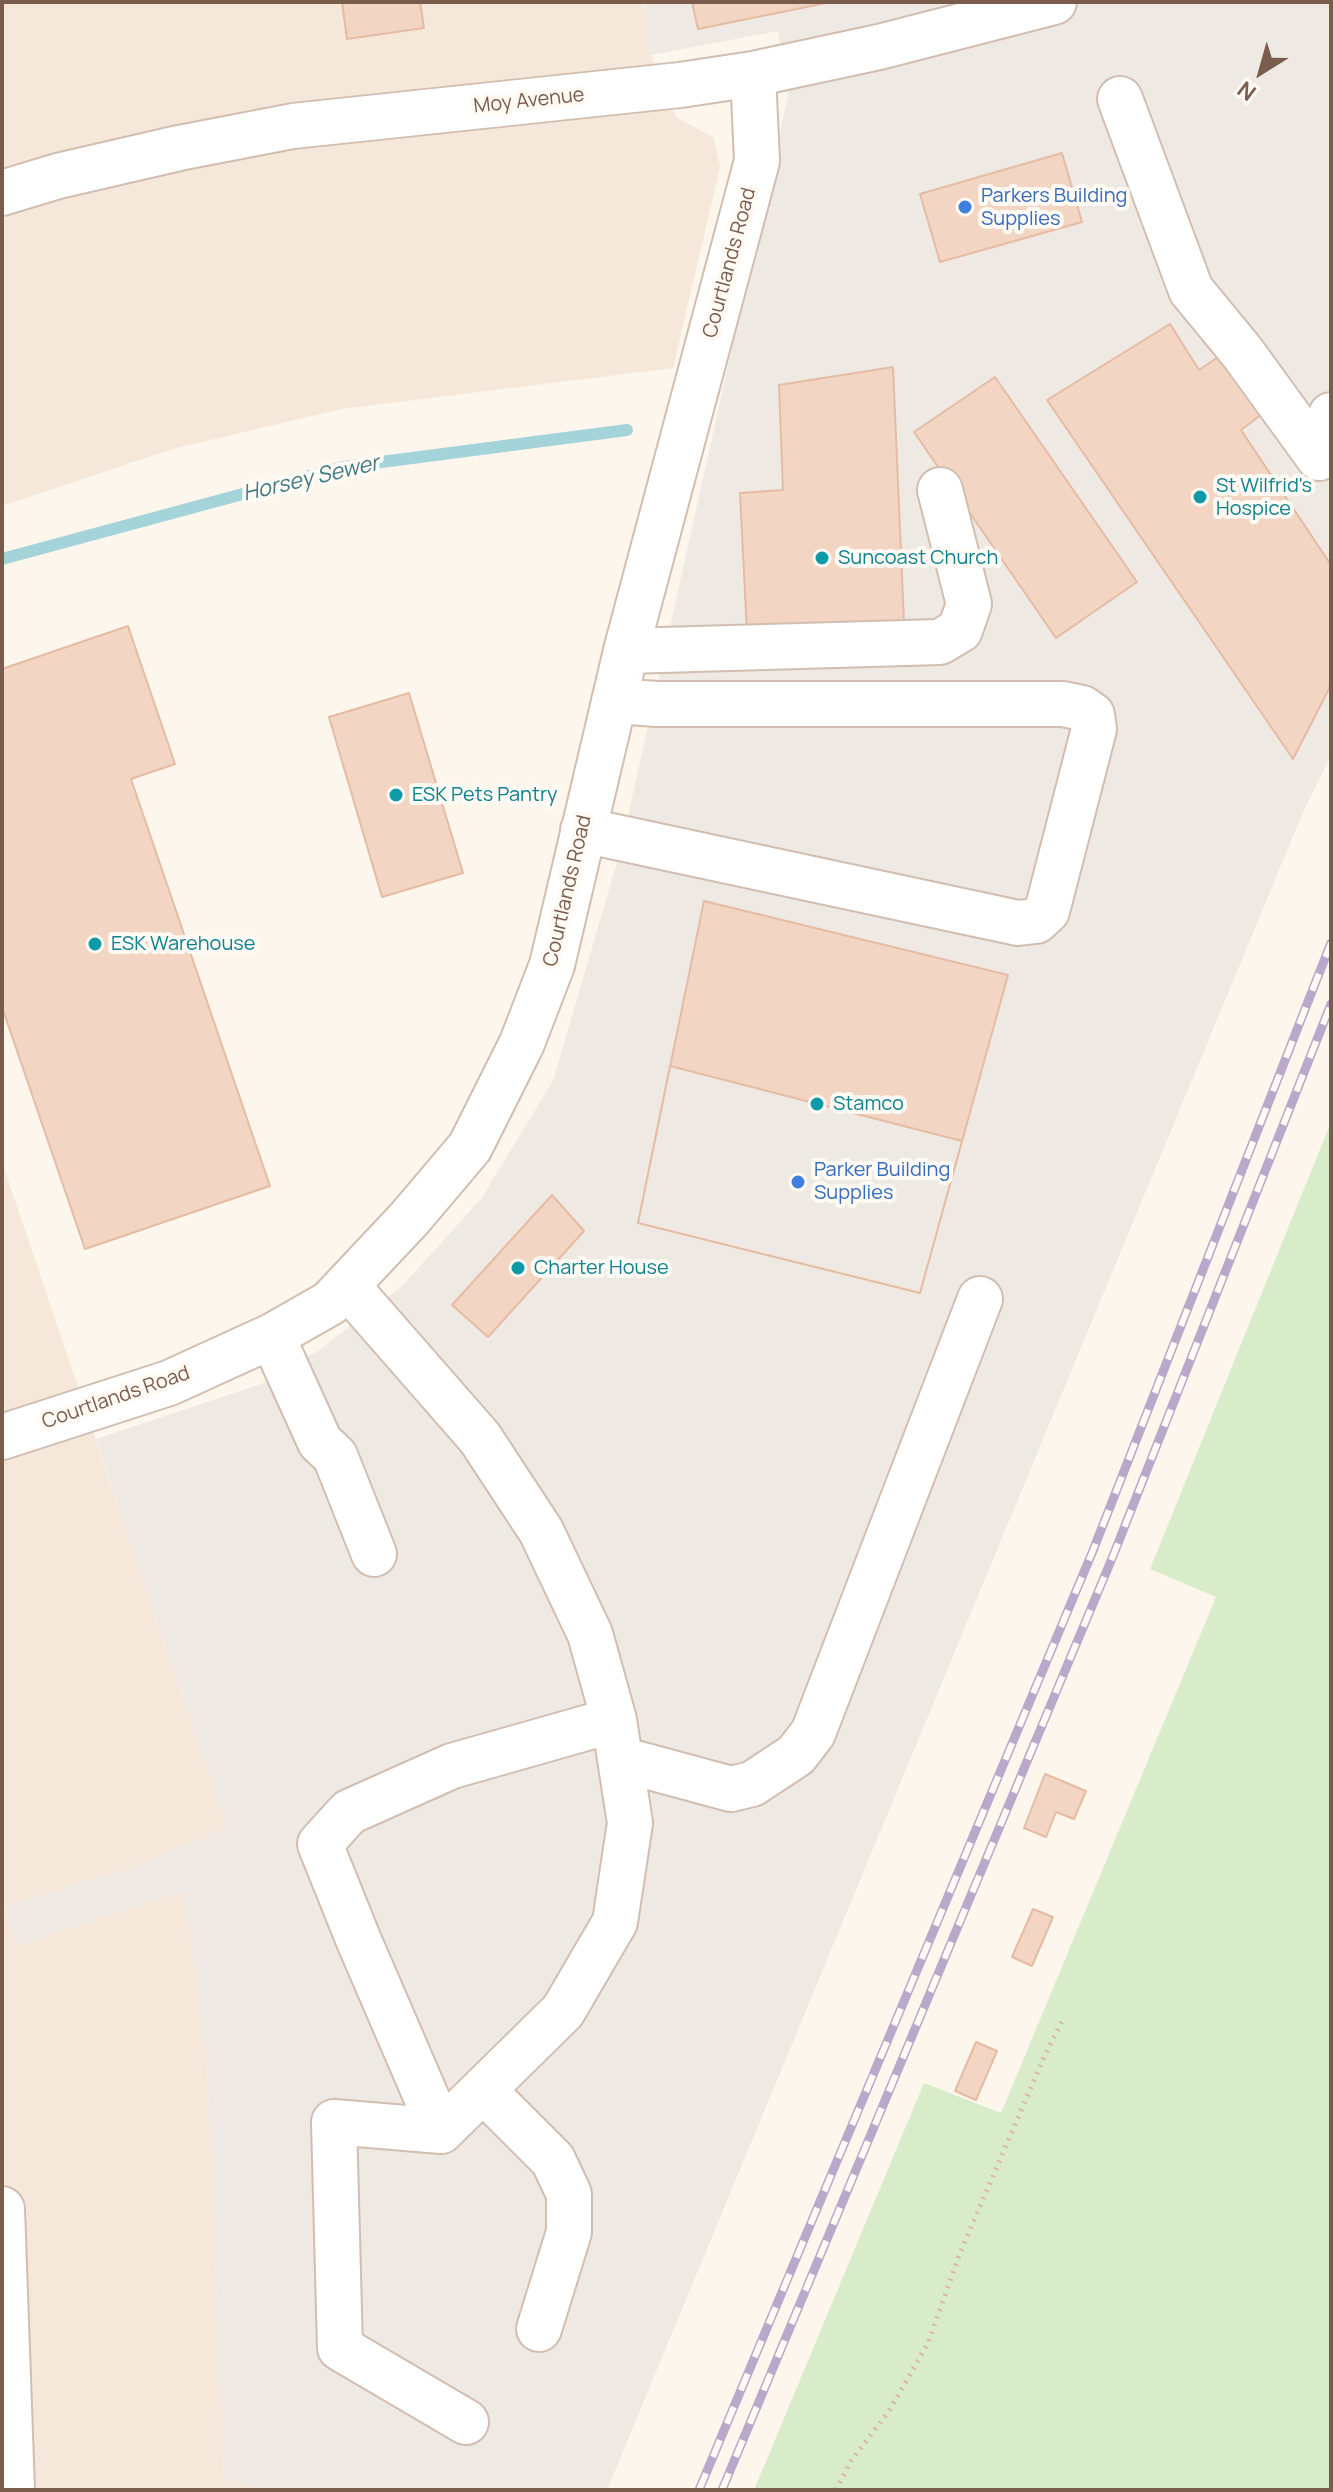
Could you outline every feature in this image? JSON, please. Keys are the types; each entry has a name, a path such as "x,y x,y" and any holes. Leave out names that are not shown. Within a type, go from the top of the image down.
{"street":[{"name":"Moy Avenue","path":"2,193 58,176 293,126 680,85 753,74 879,47 1054,2"},
{"name":"Courtlands Road","path":"2,1437 169,1383 272,1336 330,1303 348,1287 470,1147 522,1043 552,965 626,651 757,161 753,74"},
{"path":"1120,99 1191,290 1242,352 1319,458 1331,415"},
{"path":"626,651 940,642 960,630 969,604 940,490"},
{"path":"583,830 1018,923 1036,921 1047,911 1094,729 1092,715 1082,708 1063,704 657,704 614,701"},
{"path":"348,1287 480,1438 541,1531 590,1634 617,1740 630,1823 615,1922 563,2011 441,2131 334,2122 340,2348 466,2422"},
{"path":"441,2131 320,1844 349,1812 452,1766 617,1740 731,1789 752,1784 796,1755 813,1733 980,1299"},
{"path":"272,1336 320,1442 335,1456 374,1554"},
{"path":"483,2090 553,2160 569,2194 569,2232 539,2329"},
{"path":"2,2209 5,2409 12,2490"}],"path":[{"path":"836,2490 851,2461 889,2411 928,2343 960,2253 1063,2019"}],"shaded area":[{"path":"2,2 643,2 651,55 676,117 714,138 720,167 673,368 342,409 172,449 2,506"},
{"path":"643,2 1331,2 1331,755 1304,810 607,2490 256,2490 224,2477 207,2061 184,1891 16,1945 6,1907 127,1869 227,1828 96,1439 261,1384 318,1351 402,1286 481,1199 553,1081 620,852 788,96 778,31 651,55"},
{"path":"2,1162 227,1828 127,1869 6,1908 17,1945 184,1890 207,2060 224,2476 256,2490 2,2490"}],"green space":[{"path":"1331,1122 1331,2490 754,2490 924,2083 1001,2113 1216,1597 1150,1569"}],"building":[{"path":"342,2 420,2 424,28 347,39"},
{"path":"692,2 831,2 698,29"},
{"path":"1062,153 1082,222 940,262 920,194"},
{"name":"St Wilfrid's Hospice","path":"1170,324 1199,370 1224,353 1266,411 1241,430 1331,565 1331,685 1293,759 1047,400"},
{"name":"Suncoast Church","path":"893,367 904,623 747,633 740,493 783,490 779,385"},
{"path":"995,377 1137,582 1056,638 914,432"},
{"name":"ESK Warehouse","path":"128,626 175,764 131,779 270,1186 85,1249 2,1007 2,669"},
{"name":"ESK Pets Pantry","path":"409,693 463,873 382,897 329,717"},
{"name":"Stamco","path":"704,901 1008,975 920,1293 638,1223"},
{"name":"Parker Building Supplies","path":"670,1066 962,1141 920,1293 638,1223"},
{"name":"Charter House","path":"552,1195 584,1231 488,1337 452,1305"},
{"path":"1045,1774 1086,1791 1074,1819 1056,1812 1046,1837 1024,1828"},
{"path":"1033,1909 1053,1917 1032,1966 1012,1957"},
{"path":"976,2042 997,2051 976,2100 955,2091"}],"waterway":[{"name":"Horsey Sewer","path":"2,559 343,467 627,430"}],"railway":[{"path":"699,2490 1092,1553 1331,943"},
{"path":"722,2490 1113,1556 1331,1004"}],"place":[{"name":"Parkers Building Supplies","path":"965,207"},
{"name":"St Wilfrid's Hospice","path":"1200,497"},
{"name":"Suncoast Church","path":"822,558"},
{"name":"ESK Pets Pantry","path":"396,795"},
{"name":"ESK Warehouse","path":"95,944"},
{"name":"Stamco","path":"817,1104"},
{"name":"Parker Building Supplies","path":"798,1182"},
{"name":"Charter House","path":"518,1268"}]}
